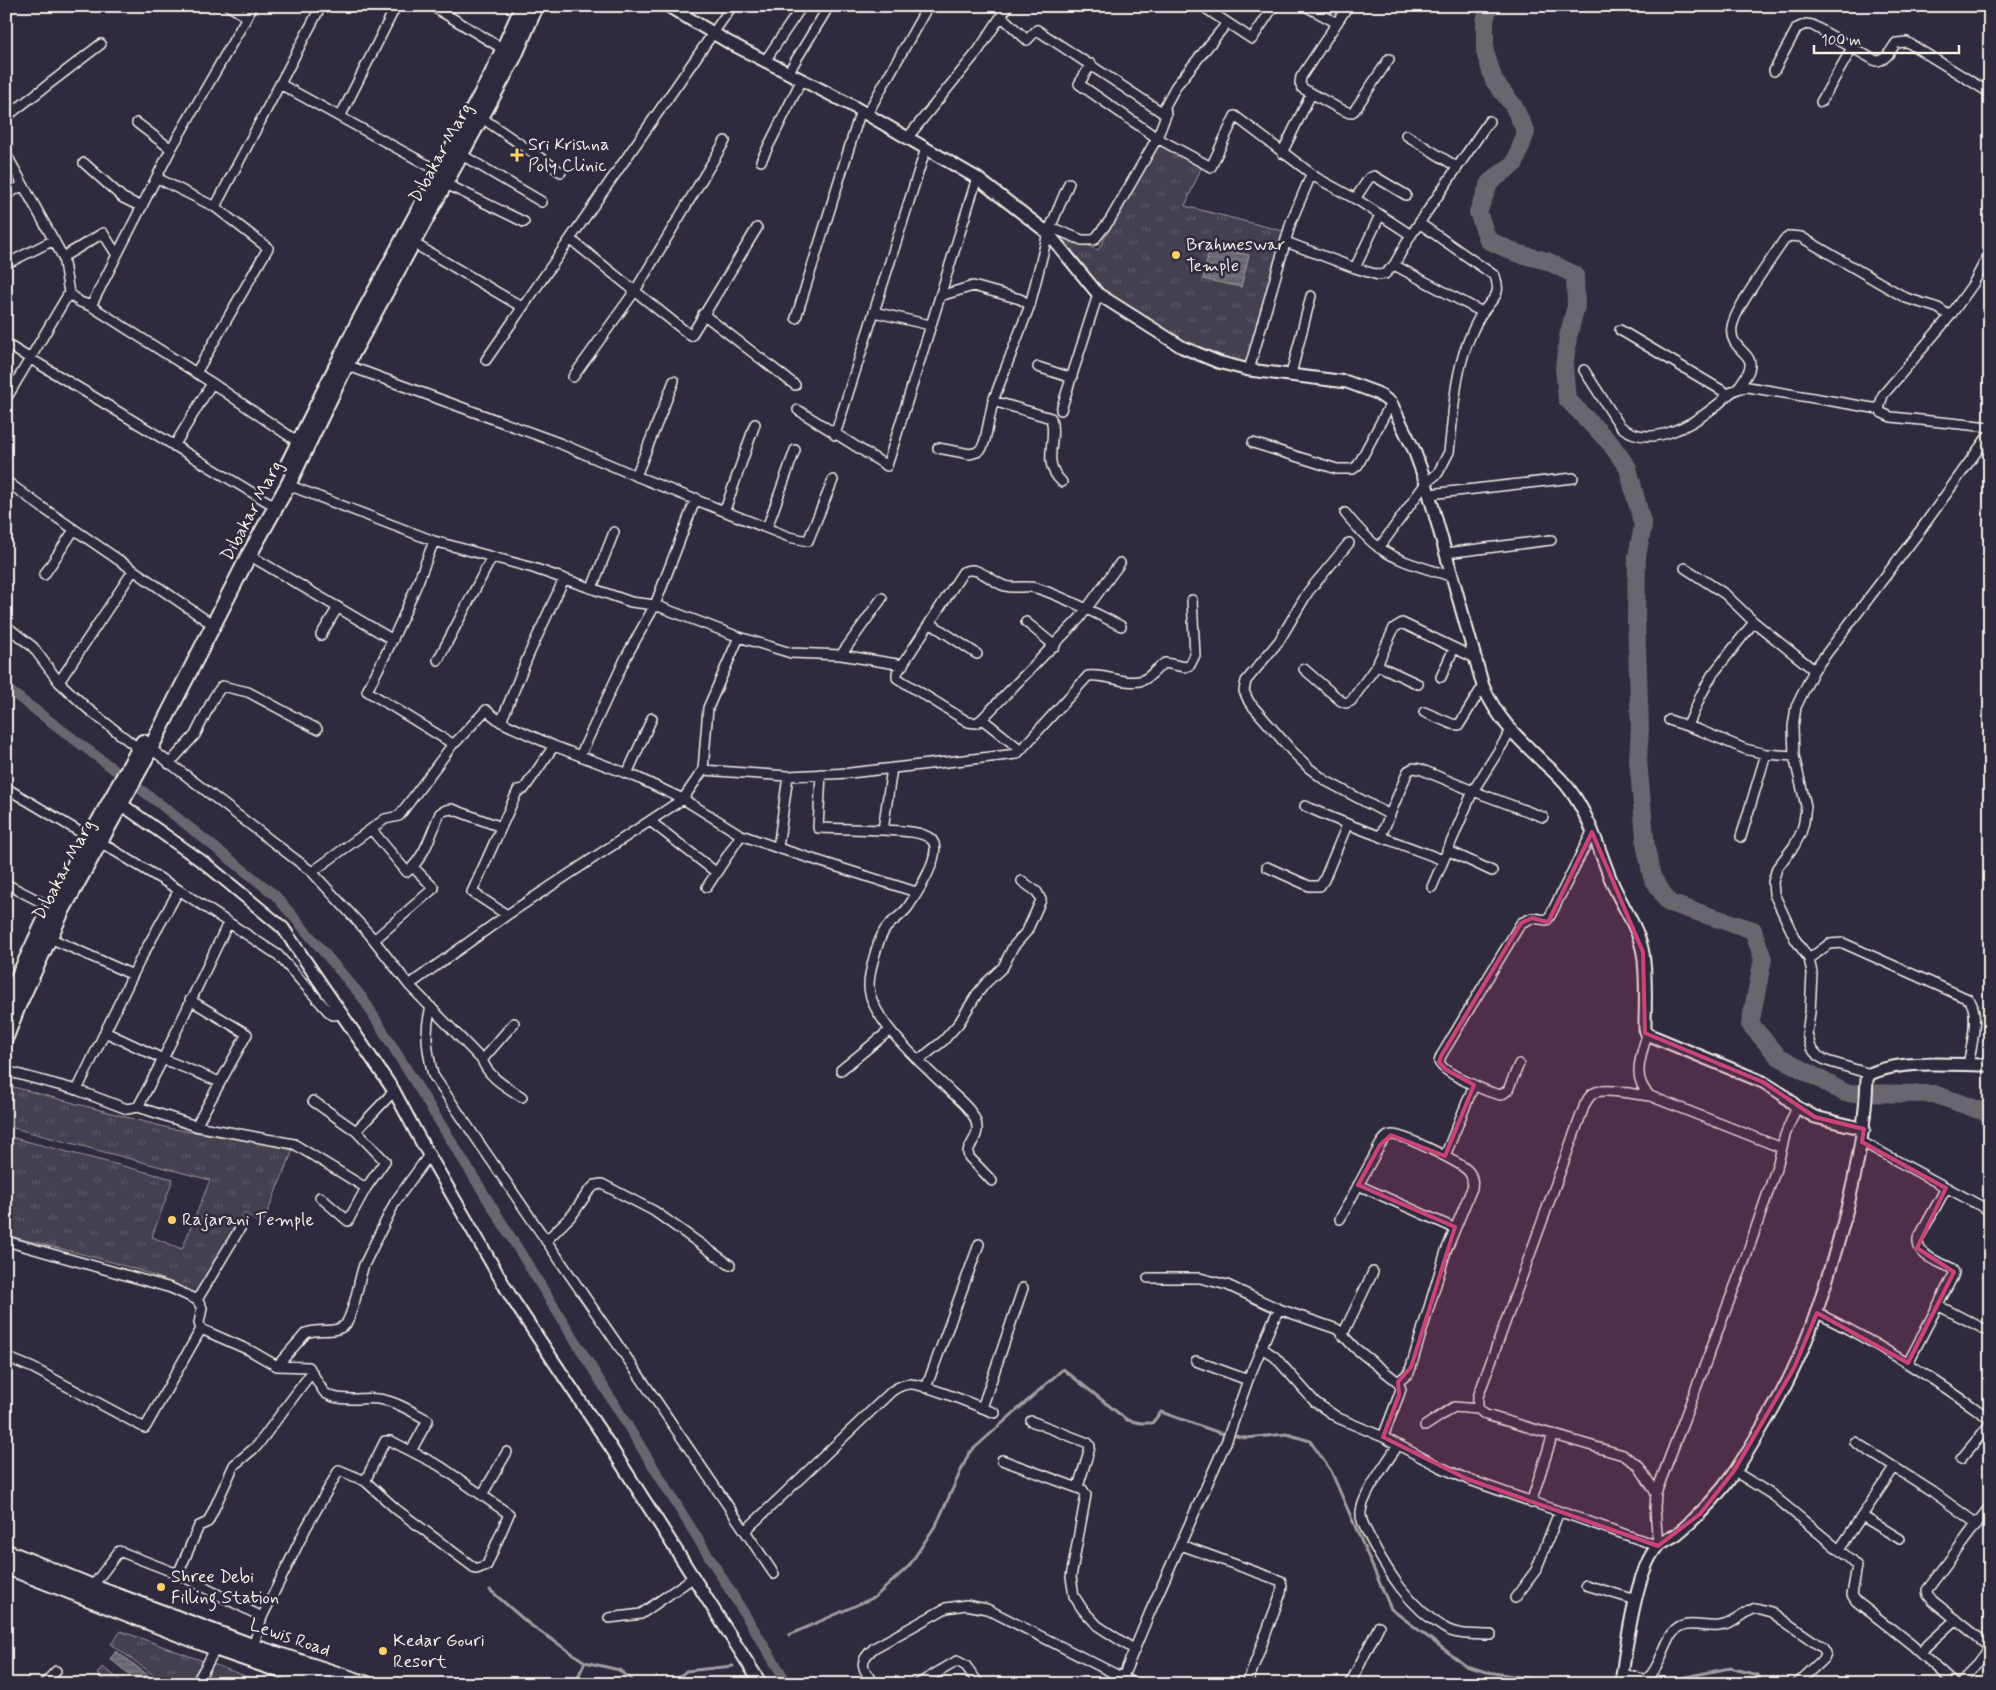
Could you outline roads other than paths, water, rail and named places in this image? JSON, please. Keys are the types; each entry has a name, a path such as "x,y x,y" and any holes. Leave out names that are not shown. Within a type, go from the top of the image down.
{"main road":[{"name":"Dibakar Marg","path":"6,1037 18,1006 95,840 135,767 206,620 278,494 413,243 523,6"},
{"name":"Dibakar Marg","path":"144,749 249,555 278,494 298,442 357,325 445,177 462,155 514,57 536,6"},
{"name":"Dibakar Marg","path":"6,1002 51,907 95,840"},
{"name":"Lewis Road","path":"6,1552 92,1587 253,1647 344,1680 366,1684"},
{"name":"Lewis Road","path":"6,1566 216,1648 322,1684"}],"street":[{"path":"230,6 247,17"},
{"path":"91,306 171,149 247,17 251,6"},
{"path":"215,207 321,6"},
{"path":"340,117 396,6"},
{"path":"432,6 503,49"},
{"path":"668,6 714,34 864,112 977,178 1049,230 1098,294 1182,347 1218,362 1249,370 1347,382 1377,393 1392,403 1414,450 1428,489 1484,686 1499,717 1570,789 1592,832 1611,881 1635,926 1643,952 1646,978 1645,1029 1647,1034 1638,1066 1638,1078 1643,1089 1650,1096"},
{"path":"486,360 732,6"},
{"path":"766,61 802,6"},
{"path":"788,73 829,6"},
{"path":"796,318 864,112 928,6"},
{"path":"908,137 978,52 1008,6"},
{"path":"1206,6 1205,8 1252,39 1274,6"},
{"path":"1305,6 1337,23"},
{"path":"1348,6 1300,77 1302,88 1346,113 1350,113 1354,111 1389,59"},
{"path":"1001,16 1027,40 1037,30 1166,115"},
{"path":"1049,230 1082,240 1094,240 1110,220 1157,138 1166,115 1165,106 1176,86 1227,23"},
{"path":"1774,71 1797,28 1801,25 1812,25 1876,61 1881,61 1896,43 1906,42 1990,93"},
{"path":"6,117 101,44"},
{"path":"1821,102 1852,48"},
{"path":"1091,64 1079,84 1157,138 1211,167 1234,116 1311,175 1355,199 1410,234"},
{"path":"761,161 802,80"},
{"path":"280,84 524,222"},
{"path":"1282,153 1311,94"},
{"path":"482,118 561,172"},
{"path":"1286,242 1355,268 1378,275 1385,274 1394,264 1410,234 1489,121"},
{"path":"137,123 171,149"},
{"path":"1406,135 1457,167"},
{"path":"573,377 635,291 726,141"},
{"path":"835,435 926,148"},
{"path":"6,154 64,257 70,293 80,302 91,306 212,383 298,442"},
{"path":"462,155 542,202"},
{"path":"84,163 123,198 142,206"},
{"path":"1249,370 1291,222 1311,175"},
{"path":"1355,199 1369,178 1374,176 1406,195"},
{"path":"156,178 215,207 268,248 196,373"},
{"path":"798,410 887,466 977,178"},
{"path":"938,448 970,454 982,448 993,401 1030,305 1049,230 1069,183"},
{"path":"6,194 24,185"},
{"path":"1355,268 1380,215"},
{"path":"1379,548 1428,489 1449,452 1459,367 1482,312 1498,292 1495,276 1419,223"},
{"path":"570,239 691,336 757,228"},
{"path":"64,257 103,233 117,254"},
{"path":"1584,370 1620,426 1627,432 1638,436 1652,436 1699,419 1739,387 1749,369 1750,363 1747,356 1733,342 1731,335 1732,325 1739,310 1784,240 1790,236 1801,237 1906,298 1938,308 1950,316"},
{"path":"6,264 54,240"},
{"path":"413,243 522,307"},
{"path":"1878,409 1883,395 1950,316 1973,284 1990,252"},
{"path":"1394,264 1482,312"},
{"path":"940,296 973,286 1020,299 1030,305"},
{"path":"6,399 70,293"},
{"path":"1061,410 1098,294"},
{"path":"1291,374 1312,296"},
{"path":"874,312 930,325"},
{"path":"703,314 795,385"},
{"path":"1620,330 1728,394"},
{"path":"6,344 174,446 278,494 564,579 631,602 654,605 739,637 790,653 841,655 903,665"},
{"path":"346,366 558,443 789,537 808,541 833,480"},
{"path":"1038,367 1072,378"},
{"path":"636,476 674,380"},
{"path":"174,446 212,383"},
{"path":"1739,387 1878,409 1891,417 1990,427"},
{"path":"993,401 1051,418 1054,429 1050,452 1051,464 1055,476 1062,482"},
{"path":"1254,443 1336,469 1354,470 1392,403"},
{"path":"724,510 755,424"},
{"path":"1868,1077 1827,1061 1818,1056 1811,1048 1807,1034 1812,973 1809,959 1795,939 1774,894 1773,882 1777,868 1794,846 1801,833 1806,806 1794,756 1793,726 1796,707 1814,670 1990,433"},
{"path":"767,528 796,450"},
{"path":"1428,489 1572,478"},
{"path":"6,481 206,620"},
{"path":"580,756 626,657 654,605 696,498"},
{"path":"1345,513 1364,535 1379,548 1407,561 1453,577"},
{"path":"44,575 74,530"},
{"path":"592,588 614,532"},
{"path":"1446,554 1551,540"},
{"path":"434,541 419,582 368,691 453,744"},
{"path":"1349,543 1308,592 1279,641 1246,681 1244,691 1249,702 1309,768 1326,781 1390,815"},
{"path":"249,555 392,640"},
{"path":"438,660 492,557"},
{"path":"1120,563 1087,609 1055,646 976,723 968,722 897,678 897,673 963,572 969,569 1003,586 1035,588 1087,609 1121,626"},
{"path":"1686,568 1726,594 1754,622 1814,670"},
{"path":"59,682 134,571"},
{"path":"501,722 529,654 564,579"},
{"path":"841,655 882,598"},
{"path":"703,770 788,776 892,768 1012,755 1021,750 1088,676 1094,675 1133,682 1143,680 1165,663 1190,665 1195,655 1192,600"},
{"path":"321,634 338,607"},
{"path":"1026,622 1055,646"},
{"path":"1688,726 1712,675 1754,622"},
{"path":"930,623 977,654"},
{"path":"1304,669 1341,701 1346,703 1351,701 1377,665 1394,628 1402,623 1477,659"},
{"path":"6,626 33,647 59,682 88,710 144,749 170,764 312,872 374,940 409,985 482,1060 485,1068 493,1077 522,1097"},
{"path":"409,985 507,915 683,799 703,770 708,708 739,637"},
{"path":"1441,677 1454,648"},
{"path":"1377,665 1418,684"},
{"path":"170,764 195,735 214,697 222,686 248,692 318,729"},
{"path":"1424,712 1452,724 1460,725 1484,686"},
{"path":"312,872 384,820 400,816 453,744 486,710 501,722 554,746 627,774 683,799 742,835 916,892"},
{"path":"627,774 652,718"},
{"path":"982,719 1021,750"},
{"path":"1669,720 1745,749 1766,754 1794,756"},
{"path":"1432,886 1473,791 1512,731"},
{"path":"507,915 472,892 518,790 524,789 554,746"},
{"path":"1741,837 1766,754"},
{"path":"883,830 892,768"},
{"path":"1381,836 1408,771 1413,768 1420,769 1543,817"},
{"path":"821,774 818,828 912,833 931,840 936,849 932,865 907,909 888,925 883,932 878,943 869,982 869,992 873,1004 890,1030 965,1105 972,1115 977,1124 978,1131 968,1152 969,1157 992,1182"},
{"path":"778,848 788,776"},
{"path":"6,788 179,890 278,955 331,1014 343,1014"},
{"path":"119,796 283,928 394,1091 511,1297 694,1577 761,1684"},
{"path":"1305,806 1347,826 1381,836 1443,860"},
{"path":"371,829 407,872 421,857 440,813 446,810 452,809 501,828"},
{"path":"650,821 717,873"},
{"path":"1267,868 1309,886 1320,886 1347,826"},
{"path":"1519,1064 1505,1093 1495,1094 1444,1069 1439,1062 1521,923 1532,918 1547,920 1550,916 1592,832"},
{"path":"708,887 742,835"},
{"path":"1447,850 1492,871"},
{"path":"374,940 434,888 413,867"},
{"path":"919,1060 943,1040 959,1023 977,994 1003,967 1013,947 1027,931 1041,900 1037,892 1022,881"},
{"path":"6,884 51,907"},
{"path":"77,1090 133,975 179,890"},
{"path":"138,1107 228,923"},
{"path":"50,938 133,975"},
{"path":"1809,959 1829,944 1843,943 1968,999 1972,1003 1974,1017 1973,1065"},
{"path":"190,1000 247,1034 196,1126"},
{"path":"431,1007 426,1025 428,1054 433,1075 774,1574"},
{"path":"482,1060 514,1023"},
{"path":"841,1070 890,1030"},
{"path":"105,1032 220,1082"},
{"path":"1647,1034 1763,1082 1782,1094 1797,1107 1815,1117 1864,1129"},
{"path":"1868,1077 1884,1068 1911,1065 1990,1066"},
{"path":"6,1071 77,1090 127,1109 138,1107 196,1126 294,1144 366,1188"},
{"path":"1797,1684 1824,1658 1826,1654 1823,1648 1771,1612 1756,1608 1732,1623 1721,1626 1706,1627 1686,1624 1679,1627 1672,1635 1648,1678 1622,1678 1627,1640 1648,1559 1658,1546 1676,1535 1700,1514 1734,1472 1770,1413 1794,1368 1817,1313 1851,1199 1864,1129 1868,1077"},
{"path":"1445,1156 1474,1085"},
{"path":"356,1130 394,1091"},
{"path":"1478,1409 1478,1397 1585,1104 1590,1096 1595,1092 1604,1091 1650,1096 1782,1148"},
{"path":"313,1100 356,1130 385,1161 366,1188 348,1221 320,1197"},
{"path":"1658,1546 1655,1508 1656,1493 1746,1257 1785,1135 1797,1107"},
{"path":"1340,1219 1380,1145 1386,1138 1392,1135 1401,1137 1458,1163 1469,1172 1473,1182 1454,1228 1409,1374 1398,1382"},
{"path":"1862,1142 1990,1211"},
{"path":"278,1366 306,1333 311,1331 332,1331 346,1324 359,1292 360,1275 364,1265 395,1202 429,1154"},
{"path":"546,1241 573,1214 588,1192 595,1185 602,1184 654,1211 730,1265"},
{"path":"1358,1185 1454,1228"},
{"path":"1908,1363 1939,1306 1954,1272 1951,1268 1922,1253 1918,1245 1918,1239 1946,1188"},
{"path":"197,1300 242,1225"},
{"path":"6,1241 172,1288 197,1300 202,1308 199,1323 200,1329 146,1428 33,1368 6,1357"},
{"path":"926,1388 979,1244"},
{"path":"1343,1334 1373,1272"},
{"path":"1148,1278 1200,1278 1227,1286 1279,1309 1337,1329 1355,1348 1398,1382 1401,1389 1383,1437"},
{"path":"982,1408 1023,1288"},
{"path":"1939,1306 1990,1332"},
{"path":"1121,1680 1227,1440 1248,1380 1279,1309"},
{"path":"1817,1313 1862,1335 1908,1363 1990,1419"},
{"path":"200,1329 278,1366 309,1368 320,1382 321,1388 326,1394 353,1399 378,1399 395,1403 428,1420 411,1451"},
{"path":"1262,1348 1275,1357 1315,1402 1338,1418 1383,1437 1467,1480 1658,1546"},
{"path":"1196,1361 1248,1380"},
{"path":"178,1574 199,1526 208,1522 234,1465 257,1446 312,1372"},
{"path":"745,1531 892,1391 901,1386 911,1384 926,1388 995,1413"},
{"path":"1425,1426 1454,1407 1478,1409 1486,1415 1623,1456 1638,1466 1656,1493"},
{"path":"1031,1421 1088,1443 1090,1446 1089,1452 1078,1487"},
{"path":"1961,1459 1990,1424"},
{"path":"1531,1503 1553,1434"},
{"path":"253,1647 262,1617 306,1528 339,1470 365,1481 396,1509 476,1568 487,1565 509,1514 440,1466 391,1441 385,1441 365,1481"},
{"path":"1855,1442 1933,1492 1977,1524"},
{"path":"1398,1445 1362,1504 1362,1520 1388,1572 1407,1597 1443,1628 1458,1632 1491,1635"},
{"path":"482,1495 507,1452"},
{"path":"1002,1460 1078,1487 1086,1495 1071,1577 1074,1596 1083,1610 1098,1626 1135,1650"},
{"path":"1839,1550 1894,1468"},
{"path":"1734,1472 1774,1496 1857,1566 1852,1595 1856,1601 1920,1652 1955,1684"},
{"path":"1961,1684 1990,1646 1933,1601 1928,1595 1927,1590 1990,1506"},
{"path":"1515,1598 1536,1570 1559,1512"},
{"path":"1862,1516 1900,1539"},
{"path":"1181,1545 1281,1581 1281,1594 1248,1684"},
{"path":"92,1587 119,1552 178,1574 262,1617"},
{"path":"609,1618 641,1614 694,1577"},
{"path":"1586,1585 1636,1600"},
{"path":"873,1684 863,1668 862,1661 865,1656 890,1639 946,1608 955,1605 987,1609 1121,1680 1136,1684"},
{"path":"1920,1652 1956,1619"},
{"path":"1350,1684 1379,1626"},
{"path":"196,1684 216,1648"},
{"path":"919,1683 957,1661 966,1666 979,1684"},
{"path":"44,1684 56,1670"}],"waterway":[{"path":"1489,6 1485,21 1485,52 1494,81 1513,105 1526,132 1515,163 1490,182 1478,212 1488,240 1516,253 1547,261 1575,275 1576,306 1568,337 1564,367 1567,399 1610,443 1628,468 1643,526 1637,556 1636,621 1640,728 1638,760 1646,848 1652,877 1669,903 1753,930 1763,959 1750,1024 1778,1056 1845,1093 1934,1094 1990,1114"},
{"path":"6,688 160,804 275,895 362,997 788,1684"},
{"path":"789,1635 875,1597 909,1566 937,1523 969,1453 1063,1369 1127,1420 1152,1423 1161,1412 1220,1433 1246,1438 1287,1434 1310,1441 1331,1471 1391,1609 1466,1666 1487,1672 1566,1684"},
{"path":"490,1590 529,1624 585,1662"},
{"path":"572,1684 577,1679 585,1662 619,1670 637,1684"},
{"path":"672,1684 686,1671 733,1666"},
{"path":"1650,1684 1730,1668 1757,1675 1764,1684"},
{"path":"1588,1684 1620,1683"}],"place":[{"name":"Sri Krishna Poly Clinic","path":"517,155"},
{"name":"Brahmeswar Temple","path":"1176,255"},
{"name":"Rajarani Temple","path":"172,1220"},
{"name":"Shree Debi Filling Station","path":"161,1587"},
{"name":"Kedar Gouri Resort","path":"383,1651"}]}
